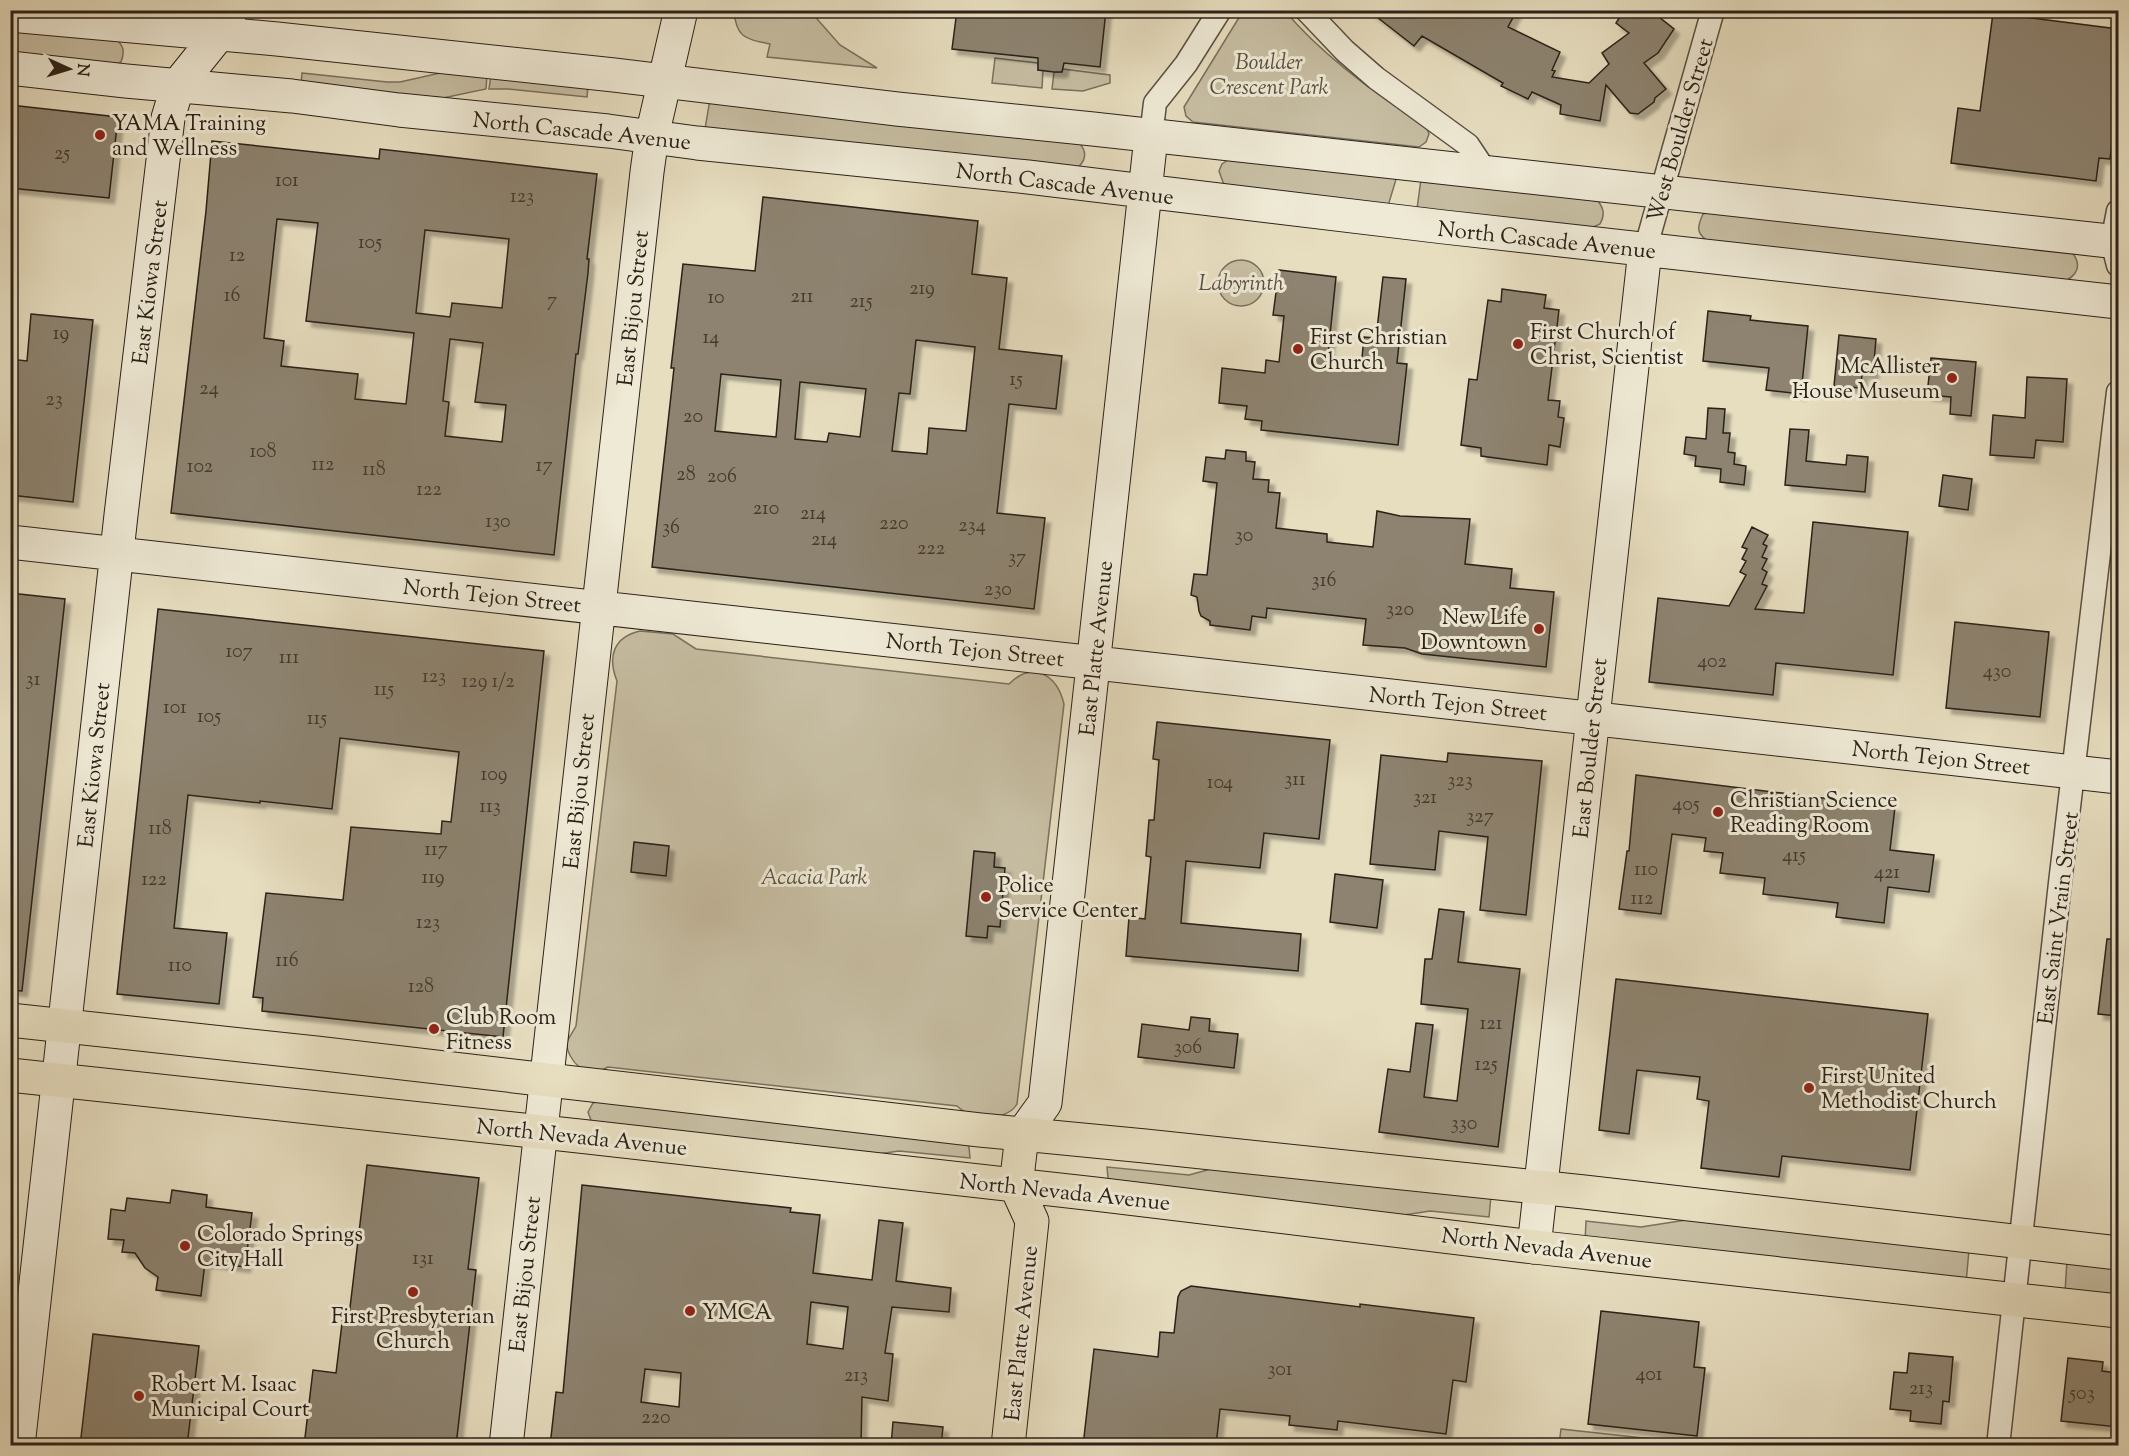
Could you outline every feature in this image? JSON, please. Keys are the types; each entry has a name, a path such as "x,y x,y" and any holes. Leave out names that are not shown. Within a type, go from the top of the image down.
{"main road":[{"name":"East Bijou Street","path":"506,1446 652,136 681,10"},
{"path":"10,15 225,22 664,81 1151,137 2117,240"},
{"path":"178,85 225,22"},
{"name":"North Cascade Avenue","path":"10,68 292,96 473,119 1028,177 1145,193 2118,302"},
{"name":"East Kiowa Street","path":"18,1446 168,118 178,85"},
{"name":"East Platte Avenue","path":"1008,1446 1032,1221 1016,1186 1022,1135 1045,1103 1151,137"},
{"name":"East Boulder Street","path":"1534,1246 1645,250"},
{"name":"North Tejon Street","path":"10,542 2118,777"},
{"path":"10,1020 1022,1135 1541,1188 2118,1253"},
{"name":"North Nevada Avenue","path":"10,1075 58,1078 541,1132 2118,1311"},
{"path":"1045,1103 1063,1139 1058,1191"},
{"name":"East Platte Avenue","path":"1032,1221 1058,1191"}],"street":[{"path":"1151,137 1155,103 1186,63 1220,10"},
{"path":"1306,10 1345,51 1376,78 1468,145 1486,172"},
{"name":"West Boulder Street","path":"1645,250 1713,10"},
{"name":"East Saint Vrain Street","path":"1998,1446 2118,392"}],"green space":[{"path":"734,11 810,11 840,45 877,68 767,57 770,44 744,36 737,27"},
{"name":"Boulder Crescent Park","path":"1243,11 1285,11 1316,44 1351,74 1426,126 1429,134 1426,142 1419,147 1193,122 1186,116 1184,107"},
{"path":"10,31 115,38 123,49 121,62 111,67 11,56"},
{"path":"995,58 1038,63 1038,70 1043,70 1042,88 992,83"},
{"path":"1063,69 1110,75 1110,83 1083,91 1052,89 1054,72 1062,72"},
{"path":"302,73 387,82 400,82 440,73 487,74 486,89 443,98 301,85"},
{"path":"491,75 588,86 587,97 489,89"},
{"path":"710,99 1080,144 1084,157 1076,169 705,129"},
{"path":"1228,160 1397,176 1388,206 1224,185 1219,171 1222,164"},
{"path":"1421,179 1598,201 1603,209 1603,218 1600,224 1589,229 1417,209"},
{"path":"1718,210 2070,250 2078,266 2072,277 2067,280 1710,243 1700,234 1699,224 1703,214"},
{"name":"Labyrinth","path":"1241,260 1257,267 1264,283 1257,299 1241,306 1225,299 1218,283 1225,267"},
{"name":"Acacia Park","path":"640,631 673,634 696,649 1009,684 1018,677 1035,672 1043,674 1056,685 1064,704 1017,1104 1012,1110 1005,1114 988,1117 971,1114 957,1106 608,1067 597,1071 587,1071 574,1062 568,1051 567,1043 576,1026 617,681 613,656 615,649 624,638"},
{"path":"603,1100 963,1139 969,1147 970,1158 899,1151 864,1156 592,1123 588,1112 593,1103"},
{"path":"1222,1166 1491,1196 1489,1217 1430,1211 1385,1218 1115,1185 1108,1178 1107,1167 1189,1175"},
{"path":"1686,1220 1969,1250 1966,1283 1585,1242 1586,1221 1641,1227"},
{"path":"2067,1260 2118,1265 2118,1298 2065,1292"},
{"path":"1561,1429 1699,1444 1715,1445 1559,1445"}],"building":[{"path":"957,10 1106,10 1100,67 1064,63 1062,72 1054,72 1038,70 1038,58 952,49"},
{"path":"1368,10 1517,10 1508,27 1560,52 1552,70 1555,71 1552,77 1589,83 1609,64 1602,53 1629,33 1616,23 1624,10 1650,10 1674,29 1658,53 1644,63 1666,89 1638,114 1630,113 1606,85 1600,121 1560,114 1561,105 1532,92 1528,99 1501,86 1503,83 1422,36 1414,46"},
{"path":"1993,13 2118,29 2118,90 2110,159 2099,158 2096,181 1951,163 1958,108 1980,111"},
{"path":"10,105 118,117 109,198 10,188"},
{"path":"212,141 379,159 380,149 597,174 587,259 589,259 588,273 578,354 576,354 554,555 171,513","holes":["277,219 318,223 306,321 414,333 406,404 355,399 358,374 281,366 284,341 264,338","425,230 509,239 502,308 452,303 450,317 416,313","450,339 483,343 475,402 506,405 502,442 445,436 449,402 443,401"]},
{"path":"763,197 978,221 972,274 1007,278 999,349 1062,356 1056,409 1009,404 997,513 1045,518 1034,609 652,567 683,264 755,271","holes":["916,340 975,347 966,431 929,428 927,454 892,451 899,393 910,394","721,374 781,380 776,437 715,431","800,382 866,389 860,437 829,433 827,442 795,439"]},
{"name":"First Christian Church","path":"1279,270 1336,277 1327,364 1361,368 1364,337 1376,338 1383,277 1406,279 1397,363 1407,364 1398,445 1261,430 1262,421 1245,419 1247,406 1219,403 1222,368 1265,373 1266,360 1279,362 1284,316 1273,315"},
{"name":"First Church of Christ, Scientist","path":"1502,289 1546,295 1544,308 1559,310 1548,400 1560,401 1558,417 1564,418 1560,447 1549,445 1547,465 1481,456 1481,448 1461,445 1469,379 1477,380 1488,300 1501,302"},
{"path":"1708,311 1751,316 1750,320 1808,326 1801,394 1766,390 1769,368 1703,361"},
{"path":"31,314 93,320 73,502 10,495 10,359 27,361"},
{"path":"1839,335 1876,339 1873,374 1862,373 1861,388 1834,386"},
{"name":"McAllister House Museum","path":"1931,358 1976,362 1971,416 1950,414 1951,397 1927,395"},
{"path":"2027,377 2067,379 2063,442 2036,440 2034,458 1990,455 1993,415 2025,418"},
{"path":"1708,408 1725,409 1723,433 1730,433 1728,452 1735,453 1734,464 1746,466 1744,485 1720,482 1721,469 1695,466 1696,456 1684,454 1686,437 1706,439"},
{"path":"1790,429 1809,430 1806,461 1846,465 1847,455 1868,457 1865,492 1785,485"},
{"path":"1226,450 1246,452 1246,461 1255,462 1253,479 1269,480 1268,492 1280,493 1276,528 1327,534 1327,542 1373,547 1377,511 1400,516 1470,519 1465,564 1512,569 1510,588 1554,592 1546,667 1422,654 1405,648 1363,645 1366,619 1267,608 1266,618 1252,616 1250,630 1210,625 1210,621 1201,616 1197,597 1191,595 1194,574 1207,575 1217,483 1203,481 1206,457 1225,459"},
{"path":"1943,475 1972,479 1968,510 1939,506"},
{"path":"1813,522 1908,532 1893,675 1776,663 1773,695 1649,682 1658,598 1729,606 1746,575 1740,572 1746,561 1742,559 1747,549 1742,547 1752,527 1768,535 1763,544 1767,546 1762,557 1767,559 1762,569 1767,572 1762,584 1767,586 1755,609 1804,613"},
{"path":"10,593 65,599 22,991 10,990"},
{"path":"158,609 544,651 503,1037 262,1011 263,998 253,997 266,893 343,900 351,827 441,834 442,821 451,822 459,752 340,738 332,809 188,795 174,928 227,933 219,1004 117,994"},
{"path":"1955,622 2049,632 2040,717 1946,708"},
{"path":"1157,722 1330,740 1319,839 1264,833 1260,868 1186,861 1181,923 1301,934 1298,971 1126,956 1129,917 1145,919 1151,857 1146,856 1149,820 1154,820 1159,760 1153,759"},
{"path":"1448,753 1542,761 1526,915 1480,910 1488,837 1439,831 1435,870 1370,864 1381,755 1447,762"},
{"path":"1636,775 1895,807 1890,850 1934,855 1929,892 1888,887 1884,923 1836,917 1838,903 1763,894 1765,878 1720,873 1723,853 1704,851 1706,838 1672,834 1661,914 1619,909 1627,851 1629,851"},
{"path":"634,842 669,846 666,876 631,872"},
{"name":"Police Service Center","path":"974,851 995,853 994,867 1005,868 1000,927 988,926 987,938 966,936"},
{"path":"1335,874 1383,880 1377,928 1330,922"},
{"path":"1439,909 1464,912 1458,962 1520,969 1498,1147 1379,1132 1388,1069 1410,1072 1416,1023 1433,1025 1424,1097 1457,1101 1468,1009 1421,1004 1425,959 1432,959"},
{"path":"2107,939 2118,939 2118,1016 2098,1014"},
{"name":"First United Methodist Church","path":"1616,979 1928,1014 1910,1170 1782,1156 1779,1177 1701,1168 1709,1101 1697,1099 1700,1077 1637,1070 1629,1134 1599,1130"},
{"path":"1191,1017 1210,1019 1209,1031 1238,1034 1234,1068 1138,1057 1142,1024 1189,1030"},
{"name":"First Presbyterian Church","path":"367,1165 479,1178 468,1269 476,1270 456,1446 304,1446 313,1370 336,1373 343,1315 349,1316"},
{"name":"YMCA","path":"582,1185 791,1208 790,1212 820,1215 813,1273 872,1280 879,1220 903,1223 896,1281 951,1288 949,1312 892,1307 885,1353 893,1354 888,1401 862,1397 861,1446 550,1446 556,1392 563,1393","holes":["811,1302 848,1307 843,1349 807,1344","645,1369 681,1373 679,1407 641,1402"]},
{"name":"Colorado Springs City Hall","path":"172,1190 207,1195 206,1207 252,1213 245,1267 205,1262 201,1296 156,1290 158,1277 145,1268 135,1253 122,1252 124,1240 108,1239 111,1209 125,1211 127,1198 170,1203"},
{"path":"1191,1286 1360,1307 1360,1304 1474,1318 1466,1382 1453,1380 1446,1434 1338,1421 1337,1430 1289,1425 1290,1416 1220,1409 1216,1446 1083,1446 1094,1349 1158,1357 1160,1332 1174,1333 1178,1297 1181,1291"},
{"path":"1601,1311 1699,1322 1694,1367 1705,1368 1697,1436 1588,1424"},
{"name":"Robert M. Isaac Municipal Court","path":"93,1334 199,1346 187,1446 80,1446"},
{"path":"1909,1353 1953,1357 1949,1402 1943,1401 1941,1424 1910,1421 1911,1411 1890,1409 1894,1372 1907,1373"},
{"path":"2068,1358 2103,1362 2102,1371 2118,1373 2118,1427 2061,1421"},
{"path":"893,1422 943,1427 941,1446 891,1446"}],"place":[{"name":"YAMA Training and Wellness","path":"100,135"},
{"name":"First Church of Christ, Scientist","path":"1518,344"},
{"name":"First Christian Church","path":"1298,349"},
{"name":"McAllister House Museum","path":"1952,378"},
{"name":"New Life Downtown","path":"1539,629"},
{"name":"Christian Science Reading Room","path":"1718,812"},
{"name":"Police Service Center","path":"986,897"},
{"name":"Club Room Fitness","path":"434,1029"},
{"name":"First United Methodist Church","path":"1809,1088"},
{"name":"Colorado Springs City Hall","path":"185,1246"},
{"name":"First Presbyterian Church","path":"413,1292"},
{"name":"YMCA","path":"690,1311"},
{"name":"Robert M. Isaac Municipal Court","path":"139,1396"}]}
